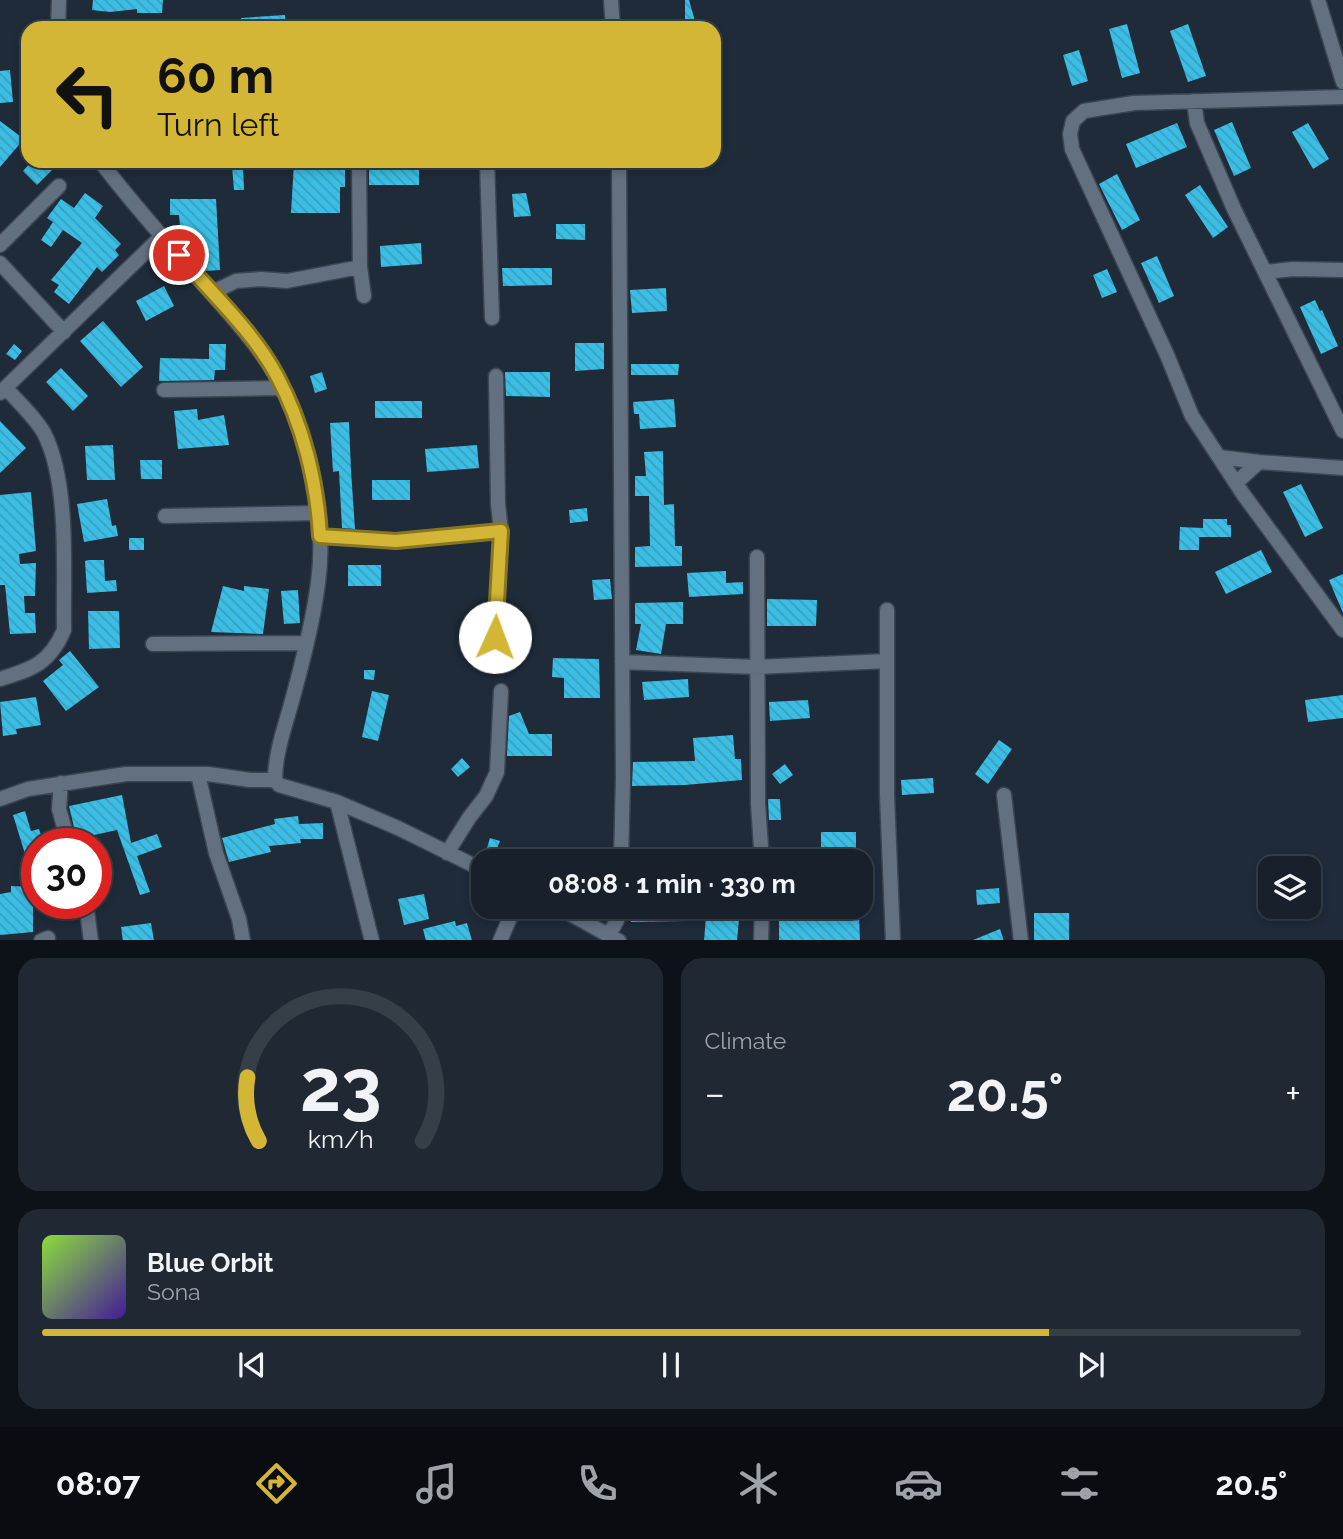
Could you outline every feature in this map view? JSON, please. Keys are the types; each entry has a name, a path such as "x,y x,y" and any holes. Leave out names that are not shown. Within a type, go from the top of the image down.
{"street":[{"path":"58,21 59,0"},
{"path":"611,0 612,21"},
{"path":"1318,0 1343,82"},
{"path":"1342,628 1236,483 1192,416 1167,355 1072,149 1070,134 1073,121 1084,111 1134,103 1343,97"},
{"path":"1194,101 1197,123 1228,197 1343,431"},
{"path":"106,168 260,352 276,375 302,436 318,513 318,581 307,643 278,755 275,780 279,785 337,802 471,864"},
{"path":"359,168 360,267 364,296"},
{"path":"488,168 492,318"},
{"path":"620,168 621,849"},
{"path":"0,245 59,186"},
{"path":"0,679 39,664 56,649 64,630 61,491 56,465 43,431 3,391 162,236"},
{"path":"0,263 64,332"},
{"path":"211,293 236,282 261,279 287,281 360,267"},
{"path":"1266,272 1293,269 1343,270"},
{"path":"495,637 501,531 498,504 496,376"},
{"path":"164,390 282,388"},
{"path":"1219,457 1259,463 1343,468"},
{"path":"1236,483 1259,463"},
{"path":"165,516 318,513"},
{"path":"320,536 396,541 501,531"},
{"path":"757,557 758,804 761,849"},
{"path":"887,610 887,795 892,940"},
{"path":"153,644 307,643"},
{"path":"622,662 757,667 887,661"},
{"path":"447,853 486,796 497,772 501,691"},
{"path":"0,799 28,789 126,774 198,774 275,780"},
{"path":"198,774 216,853 239,919 243,940"},
{"path":"61,783 59,809 64,828"},
{"path":"1004,794 1021,940"},
{"path":"337,802 372,940"},
{"path":"88,919 91,940"},
{"path":"500,940 509,919"},
{"path":"579,919 614,939 618,919"},
{"path":"761,940 762,919"}],"building":[{"path":"93,0 163,0 162,13 137,13 137,9 110,12 92,10"},
{"path":"685,0 689,0 695,21 685,21"},
{"path":"285,15 286,21 241,21 241,18"},
{"path":"1127,24 1140,73 1122,78 1109,29"},
{"path":"1188,24 1206,76 1188,82 1170,31"},
{"path":"1079,50 1088,81 1072,86 1063,55"},
{"path":"10,70 13,102 0,103 0,71"},
{"path":"0,121 21,137 21,142 0,167"},
{"path":"1232,122 1251,168 1234,176 1214,130"},
{"path":"1177,123 1187,147 1136,168 1126,144"},
{"path":"1308,123 1329,159 1313,169 1292,132"},
{"path":"26,168 54,168 37,185 23,171"},
{"path":"232,168 243,168 244,190 234,190"},
{"path":"294,168 345,168 345,187 340,187 340,213 291,213"},
{"path":"369,168 419,168 419,185 369,185"},
{"path":"1117,174 1140,220 1122,230 1099,184"},
{"path":"1200,185 1228,227 1213,238 1185,195"},
{"path":"85,193 103,206 95,218 121,244 115,250 119,255 102,272 97,267 69,304 54,292 59,285 51,280 82,243 63,230 51,247 41,240 53,222 47,218 61,199 74,208"},
{"path":"526,193 531,216 514,217 512,194"},
{"path":"170,199 216,199 220,270 205,271 200,266 198,237 181,239 179,215 170,215"},
{"path":"556,224 585,224 585,240 556,239"},
{"path":"421,243 422,264 381,267 380,246"},
{"path":"1157,256 1174,296 1159,303 1141,263"},
{"path":"502,268 552,268 552,285 503,286"},
{"path":"1107,269 1117,292 1102,298 1093,275"},
{"path":"164,286 174,306 146,321 136,301"},
{"path":"666,288 667,311 632,313 630,290"},
{"path":"1315,300 1338,346 1321,354 1300,307"},
{"path":"103,321 143,367 121,387 80,341"},
{"path":"575,343 604,343 604,369 575,371"},
{"path":"14,344 22,351 15,360 6,354"},
{"path":"209,344 226,344 225,370 215,370 214,380 159,381 160,358 209,359"},
{"path":"631,364 679,364 678,375 631,375"},
{"path":"61,368 88,396 73,411 46,382"},
{"path":"322,372 327,389 315,393 310,376"},
{"path":"505,372 550,372 550,397 506,396"},
{"path":"674,399 676,427 640,429 639,414 634,414 633,402"},
{"path":"375,401 422,401 422,418 375,418"},
{"path":"197,409 198,420 224,415 229,445 178,449 174,411"},
{"path":"0,421 26,448 0,473"},
{"path":"349,422 355,529 342,528 339,471 333,472 330,423"},
{"path":"113,445 115,480 87,480 85,446"},
{"path":"477,445 479,468 427,472 425,449"},
{"path":"663,451 664,505 674,504 675,546 682,546 682,566 635,567 635,547 650,546 649,496 635,496 635,476 646,476 644,452"},
{"path":"140,460 162,460 162,479 141,479"},
{"path":"372,480 410,480 410,500 372,500"},
{"path":"1301,484 1323,528 1305,537 1283,492"},
{"path":"31,492 36,551 19,554 20,564 36,563 35,596 24,596 25,613 35,613 36,633 10,634 5,585 0,585 0,495"},
{"path":"107,499 112,526 116,525 118,536 84,542 77,504"},
{"path":"587,508 588,521 570,523 569,510"},
{"path":"1203,519 1227,519 1227,525 1231,525 1231,537 1199,537 1199,550 1179,550 1180,527 1203,528"},
{"path":"129,538 144,538 144,550 129,550"},
{"path":"1261,550 1272,572 1226,594 1215,572"},
{"path":"104,560 105,581 116,580 117,591 87,593 85,561"},
{"path":"348,565 381,565 381,586 348,586"},
{"path":"726,571 726,583 743,582 743,594 689,597 687,573"},
{"path":"1343,574 1343,613 1329,580"},
{"path":"610,579 612,599 594,600 592,580"},
{"path":"223,586 244,591 244,586 269,589 263,634 211,632"},
{"path":"298,590 300,623 284,624 281,591"},
{"path":"767,599 817,600 816,626 767,626"},
{"path":"683,602 683,624 666,624 661,654 636,650 641,624 635,624 635,603"},
{"path":"88,611 119,611 120,648 89,649"},
{"path":"70,651 99,687 66,711 43,681 63,665 59,660"},
{"path":"553,658 599,659 600,698 564,698 564,678 552,677"},
{"path":"364,670 375,670 374,680 364,679"},
{"path":"688,679 689,697 644,700 642,682"},
{"path":"372,691 389,695 378,741 362,737"},
{"path":"1343,695 1343,718 1308,722 1305,700"},
{"path":"36,697 41,725 16,729 17,734 3,736 0,702"},
{"path":"808,700 810,718 770,721 769,702"},
{"path":"520,712 529,734 552,734 552,756 507,756 509,716"},
{"path":"733,735 735,759 741,759 742,780 632,786 633,762 695,761 693,738"},
{"path":"999,740 1012,749 988,784 975,774"},
{"path":"462,758 470,767 458,777 451,769"},
{"path":"785,764 793,775 780,784 772,774"},
{"path":"933,778 934,793 902,795 901,780"},
{"path":"122,795 131,843 157,834 162,847 137,856 150,892 140,895 117,830 74,828 69,806"},
{"path":"768,799 780,799 781,820 769,820"},
{"path":"25,811 30,828 21,828 21,841 13,815"},
{"path":"298,816 299,824 323,823 323,839 300,839 301,843 269,846 271,852 229,862 222,838 275,824 274,819"},
{"path":"821,832 856,832 856,849 821,849"},
{"path":"490,838 500,841 497,849 487,848"},
{"path":"11,886 21,886 21,919 33,919 33,932 0,935 0,894 11,892"},
{"path":"999,888 1000,903 977,905 976,890"},
{"path":"424,894 429,919 404,925 398,899"},
{"path":"1034,913 1069,913 1069,940 1034,940"},
{"path":"631,919 684,919 684,921 631,922"},
{"path":"706,919 739,919 737,940 704,940"},
{"path":"779,919 859,919 860,940 779,940"},
{"path":"455,921 456,926 467,923 472,940 426,940 423,929"},
{"path":"151,923 154,940 123,940 121,927"},
{"path":"1000,929 1004,940 973,940"}],"route":[{"path":"179,255 237,322 276,375 302,436 311,474 320,536 396,541 501,531 495,637"}]}
